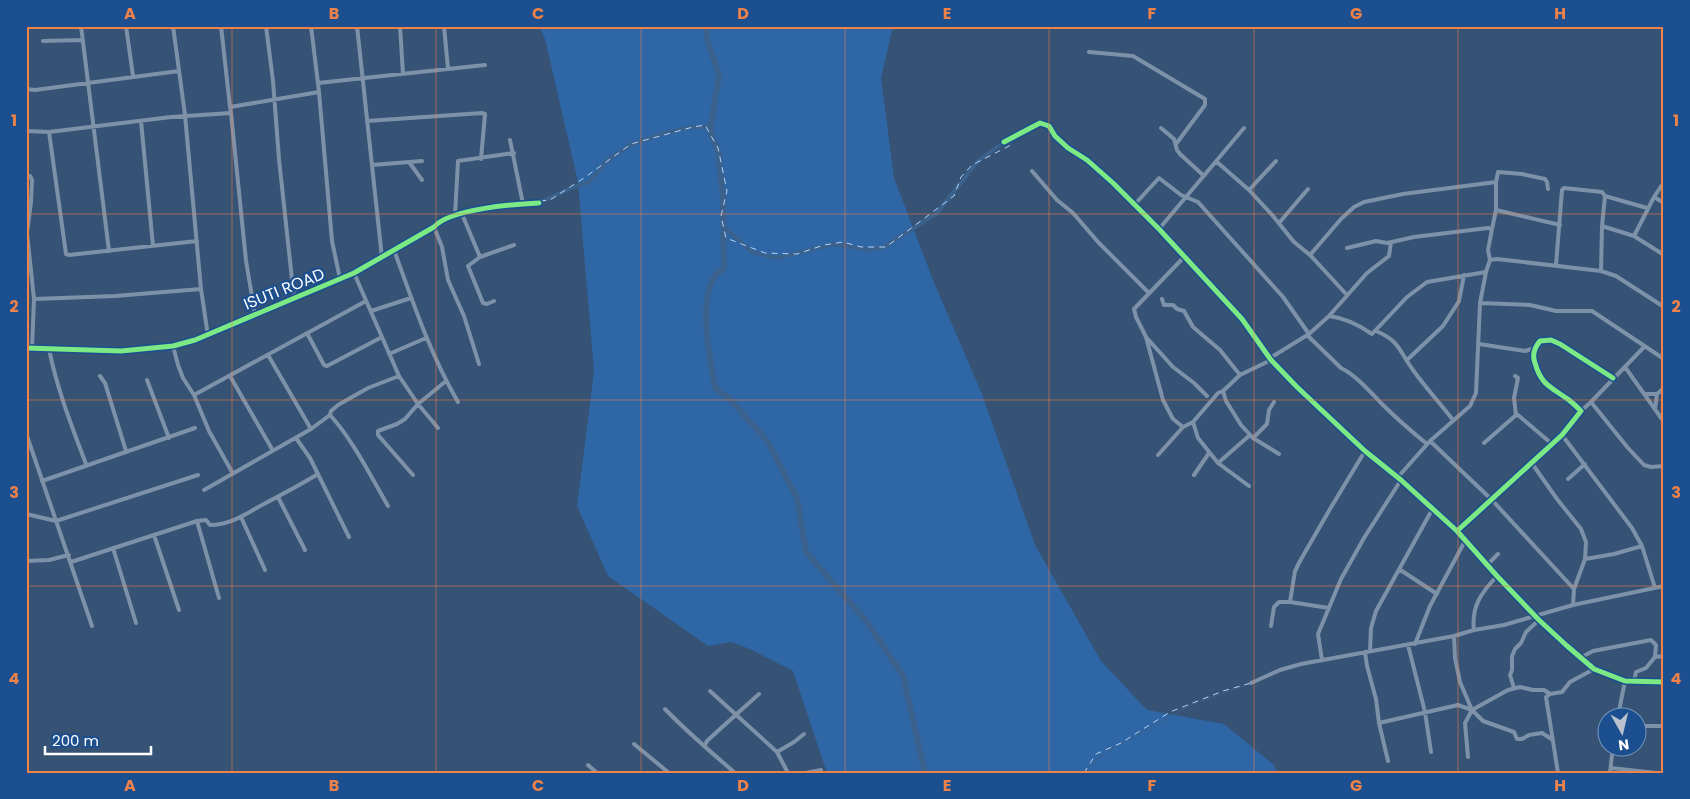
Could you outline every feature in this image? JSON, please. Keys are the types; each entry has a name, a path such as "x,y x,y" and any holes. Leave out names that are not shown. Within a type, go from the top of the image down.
{"street":[{"path":"80,26 109,251"},
{"path":"126,26 133,76"},
{"path":"173,26 185,115 208,336"},
{"path":"221,26 246,261 255,314"},
{"path":"266,26 294,298"},
{"path":"312,26 332,241 340,279"},
{"path":"357,26 382,258"},
{"path":"400,26 403,74"},
{"path":"444,26 448,69"},
{"path":"43,41 82,40"},
{"path":"1089,52 1133,56 1205,100 1205,105 1176,144"},
{"path":"318,83 485,65"},
{"path":"26,90 179,71"},
{"path":"230,107 319,92"},
{"path":"26,131 49,132 185,115 230,112"},
{"path":"367,121 482,113 485,116 481,159"},
{"path":"141,121 153,246"},
{"path":"1004,142 1040,123 1046,124 1051,128 1055,136 1068,148 1087,160 1135,204 1185,256 1242,319 1270,359 1297,387 1366,451 1458,531 1465,541 1539,620 1580,658 1594,669 1625,681 1664,682"},
{"path":"1161,128 1174,139 1180,154 1204,176"},
{"path":"1159,229 1244,128"},
{"path":"49,132 66,254 197,241"},
{"path":"510,140 523,204"},
{"path":"455,215 458,161 514,154"},
{"path":"372,165 422,161"},
{"path":"1249,190 1276,161"},
{"path":"409,162 422,180"},
{"path":"1217,162 1249,190 1294,242 1310,255 1347,295"},
{"path":"1032,171 1057,200 1073,213 1098,242 1149,292"},
{"path":"1322,660 1318,634 1341,579 1364,538 1399,478 1429,442 1470,406 1474,399 1476,393 1480,302 1490,260 1488,250 1496,210 1496,175 1500,171 1545,179 1548,189"},
{"path":"27,176 32,180 27,233 34,299 29,348"},
{"path":"1135,204 1159,178 1181,195 1198,202 1284,297 1308,335 1406,428 1429,442 1491,499 1574,589"},
{"path":"1310,255 1341,219 1354,207 1364,202 1403,194 1496,182"},
{"path":"1634,236 1647,208 1664,182"},
{"path":"1556,265 1562,190 1564,188 1602,192 1606,196 1647,208"},
{"path":"1279,223 1308,189"},
{"path":"1601,271 1602,226 1606,196"},
{"path":"1654,197 1664,203"},
{"name":"ISUTI ROAD","path":"29,348 121,351 173,346 208,336 255,314 354,273 434,227 437,223 455,215 494,207 538,203"},
{"path":"1496,210 1560,225"},
{"path":"462,214 480,257"},
{"path":"1602,226 1634,236 1664,255"},
{"path":"434,227 442,247 448,280 464,316 479,364"},
{"path":"1347,248 1376,241 1387,243 1414,237 1492,229"},
{"path":"1158,455 1183,427 1193,422 1218,393 1223,391 1240,375 1308,335 1329,316 1379,262 1389,256 1391,242"},
{"path":"494,301 487,304 483,302 468,268 471,263 480,257 514,245"},
{"path":"394,250 426,338 458,402"},
{"path":"1183,427 1173,419 1163,400 1146,337 1134,310 1185,256"},
{"path":"1490,260 1497,259 1601,271 1616,276 1664,307"},
{"path":"1329,316 1354,323 1372,334 1407,297 1423,284 1432,280 1486,272"},
{"path":"354,273 399,376 418,404 438,428"},
{"path":"1407,360 1443,326 1460,301 1464,275"},
{"path":"34,299 88,298 202,289"},
{"path":"371,311 411,298"},
{"path":"1162,299 1164,305 1173,305 1177,309 1184,311 1193,327 1220,350 1240,375"},
{"path":"194,395 366,301"},
{"path":"1480,302 1530,305 1556,311 1592,311 1664,359"},
{"path":"1376,331 1401,348 1413,370 1453,420"},
{"path":"307,333 324,365 327,366 382,337"},
{"path":"1146,337 1173,367 1207,396"},
{"path":"389,354 426,338"},
{"path":"1581,411 1566,398 1543,383 1538,375 1533,357 1535,348 1540,342 1551,340 1560,344 1613,378"},
{"path":"1479,344 1526,351 1535,348"},
{"path":"173,346 180,372 194,395 209,430 232,472"},
{"path":"1458,531 1562,435 1581,411 1644,347"},
{"path":"49,349 57,383 86,464"},
{"path":"1526,351 1533,357"},
{"path":"268,355 311,428"},
{"path":"1625,367 1664,422"},
{"path":"100,376 105,383 126,451"},
{"path":"230,376 272,449"},
{"path":"204,490 272,449 296,438 330,415 338,405 368,388 399,376"},
{"path":"1515,376 1518,378 1514,398 1516,414 1552,444"},
{"path":"148,380 168,438"},
{"path":"413,474 377,433 381,429 397,424 405,419 418,404 446,381"},
{"path":"1645,394 1657,394 1664,388"},
{"path":"1223,391 1226,401 1251,437 1279,454"},
{"path":"1655,409 1657,394"},
{"path":"1218,463 1267,424 1269,410 1274,402"},
{"path":"1591,402 1644,465 1651,467 1664,466"},
{"path":"1484,443 1516,414"},
{"path":"330,415 343,432 388,506"},
{"path":"1193,422 1198,438 1209,453 1218,463 1249,486"},
{"path":"42,481 86,464 195,428"},
{"path":"26,433 92,626"},
{"path":"1562,435 1632,528 1642,546 1655,588"},
{"path":"296,438 318,474 348,537"},
{"path":"1290,602 1295,571 1300,561 1366,451"},
{"path":"1194,475 1209,453"},
{"path":"1532,462 1557,499 1581,529 1586,542 1585,559 1574,589 1573,606"},
{"path":"1568,479 1585,464"},
{"path":"26,514 56,521 198,474"},
{"path":"71,562 197,521 206,520 213,525 226,523 241,517 318,474"},
{"path":"278,497 305,550"},
{"path":"1388,761 1379,723 1376,699 1366,666 1371,628 1376,611 1433,508"},
{"path":"241,517 266,570"},
{"path":"197,521 219,598"},
{"path":"154,534 179,610"},
{"path":"1415,644 1437,594 1465,541"},
{"path":"1585,559 1614,554 1642,546"},
{"path":"113,548 136,623"},
{"path":"1488,564 1498,554"},
{"path":"27,560 49,560 69,555"},
{"path":"1399,569 1437,594"},
{"path":"1474,630 1476,604 1485,589 1497,576"},
{"path":"1251,683 1280,670 1301,664 1454,636 1474,630 1504,625 1535,615 1664,586"},
{"path":"1271,626 1274,607 1279,602 1329,608"},
{"path":"1514,688 1510,675 1512,656 1526,632 1539,620"},
{"path":"1454,636 1455,658 1460,682 1472,710"},
{"path":"1580,658 1593,651 1651,640 1656,645 1655,657 1646,668 1636,672 1634,682"},
{"path":"1408,645 1425,712 1431,752"},
{"path":"1655,657 1664,656"},
{"path":"1558,773 1546,699 1550,694 1562,692 1570,682 1594,669"},
{"path":"1620,706 1625,681"},
{"path":"1468,756 1465,723 1472,710 1493,700 1503,692 1514,688 1544,690 1550,694"},
{"path":"710,691 777,752 788,773"},
{"path":"705,745 707,740 760,694"},
{"path":"1379,723 1458,705 1472,710 1484,721 1514,732 1517,739 1542,733 1550,727"},
{"path":"665,708 698,741 705,745 735,773"},
{"path":"1648,726 1664,726"},
{"path":"1542,733 1553,740"},
{"path":"777,752 804,734"},
{"path":"634,744 669,773"},
{"path":"1612,756 1610,770 1656,773"},
{"path":"588,765 597,773"},
{"path":"806,773 821,770"}],"shaded area":[{"path":"539,26 893,26 881,78 894,178 933,280 982,394 1035,545 1101,661 1147,710 1224,724 1274,765 1277,773 827,773 793,671 750,649 731,642 708,646 608,576 577,506 594,372 578,182 545,39"}],"waterway":[{"path":"707,26 707,39 719,75 710,131 718,151 723,197 724,268 715,276 710,287 706,315 708,346 715,388 730,399 768,442 797,498 806,552 867,622 903,676 925,773"},
{"path":"539,203 589,182 608,160 630,145 691,127 711,127"},
{"path":"723,226 752,252 776,258 834,244 869,250 884,247 937,213 978,161 1004,142"},
{"path":"1085,773 1092,763 1111,749 1191,705 1251,683"}],"ferry route":[{"path":"540,201 550,200 631,144 705,125 718,148 727,191 721,216 726,238 765,253 797,254 824,245 843,242 861,247 886,247 954,196 961,177 972,165 1011,145"},
{"path":"1084,773 1096,754 1121,743 1170,712 1223,691 1251,683"}],"cycle path":[{"path":"1004,142 1040,123 1049,126 1055,136 1068,148 1087,160 1113,183 1159,229 1242,319 1271,360 1297,387 1365,451 1401,480 1457,531 1539,620 1566,645 1594,669 1625,681 1664,682"},
{"path":"26,348 121,351 173,346 195,340 354,273 453,216 483,209 539,203"},
{"path":"1457,531 1562,435 1581,411 1546,384 1540,376 1534,357 1535,349 1540,341 1551,340 1560,344 1613,378"}]}
